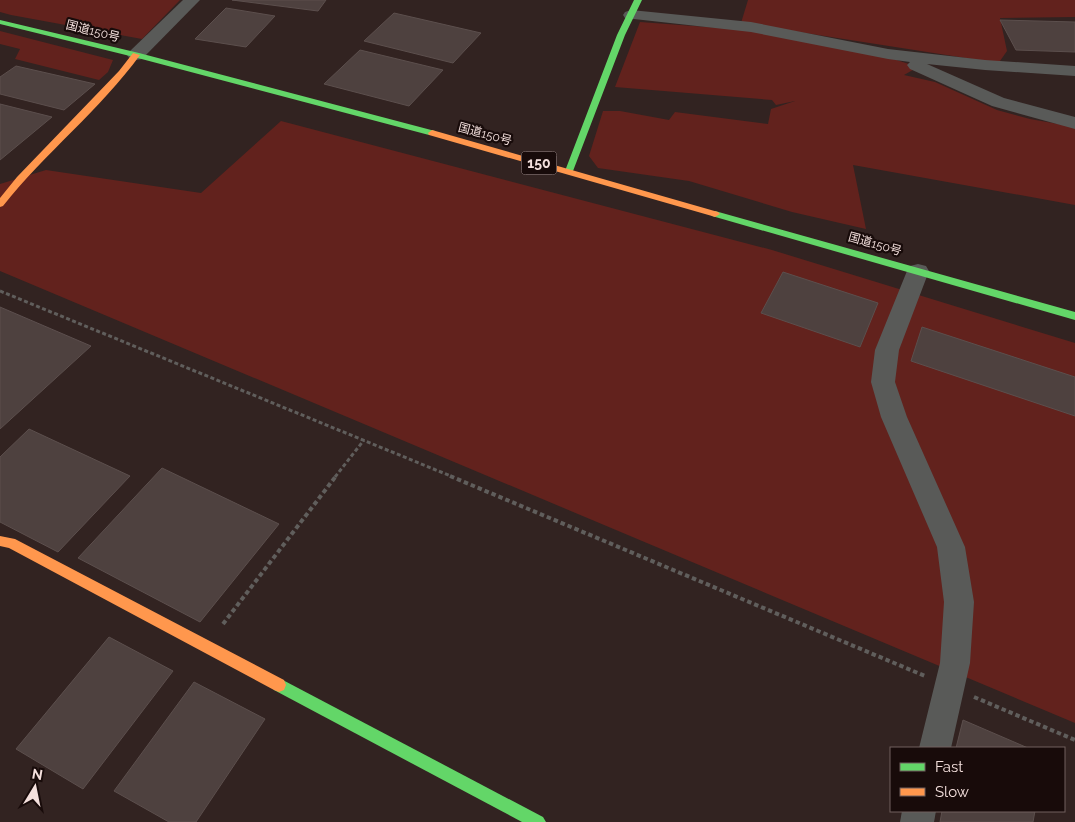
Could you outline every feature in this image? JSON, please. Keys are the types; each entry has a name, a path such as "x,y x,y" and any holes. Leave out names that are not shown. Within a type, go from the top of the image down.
{"main road":[{"path":"569,171 634,7"},
{"name":"国道150号","path":"0,22 136,55 569,171 1075,316"},
{"path":"0,204 20,179 122,73 136,55"},
{"path":"0,541 11,543 538,822"}],"street":[{"path":"136,55 192,0"},
{"path":"634,7 751,27 888,54 985,65 1075,71"},
{"path":"888,54 998,102 1075,123"},
{"path":"918,271 887,350 883,382 894,417 951,548 959,602 955,663 935,747"}],"path":[{"path":"0,291 364,440 1075,740"},
{"path":"206,646 364,440"}],"shaded area":[{"path":"0,0 180,0 142,39 0,12"},
{"path":"748,0 1075,0 1075,17 1000,18 1007,51 1000,61 985,61 741,23"},
{"path":"640,22 761,31 869,51 918,67 904,75 935,82 997,110 1030,119 1075,127 1075,205 853,165 866,229 792,212 689,181 598,168 589,156 603,111 620,111 669,120 675,112 768,124 771,109 795,101 776,105 772,100 615,87"},
{"path":"0,31 113,60 108,72 99,80 15,59 20,49 0,44"},
{"path":"281,121 772,250 1075,343 1075,723 0,271 0,184 46,170 201,193"}],"building":[{"path":"232,0 326,0 318,11"},
{"path":"226,8 275,16 246,47 195,39"},
{"path":"394,13 481,33 453,63 364,41"},
{"path":"1000,20 1075,22 1075,52 1016,50"},
{"path":"360,50 443,70 409,106 324,84"},
{"path":"16,66 95,84 64,110 0,94 0,77"},
{"path":"0,104 52,117 0,160"},
{"path":"783,272 878,303 860,347 761,313"},
{"path":"0,307 91,346 0,429"},
{"path":"922,327 1075,377 1075,416 911,361"},
{"path":"29,429 130,476 58,552 0,522 0,457"},
{"path":"162,468 279,524 200,622 78,558"},
{"path":"109,637 173,671 83,789 16,749"},
{"path":"194,682 265,719 196,822 169,822 114,791"},
{"path":"963,720 1026,747 956,747"},
{"path":"942,812 1035,812 1033,822 940,822"}],"traffic: fast":[{"path":"569,171 621,35 638,0"},
{"path":"0,22 136,55 432,133"},
{"path":"715,214 1075,316"},
{"path":"279,685 538,822"}],"traffic: slow":[{"path":"0,204 20,179 122,73 136,55"},
{"path":"432,133 715,214"},
{"path":"0,541 11,543 279,685"}]}
